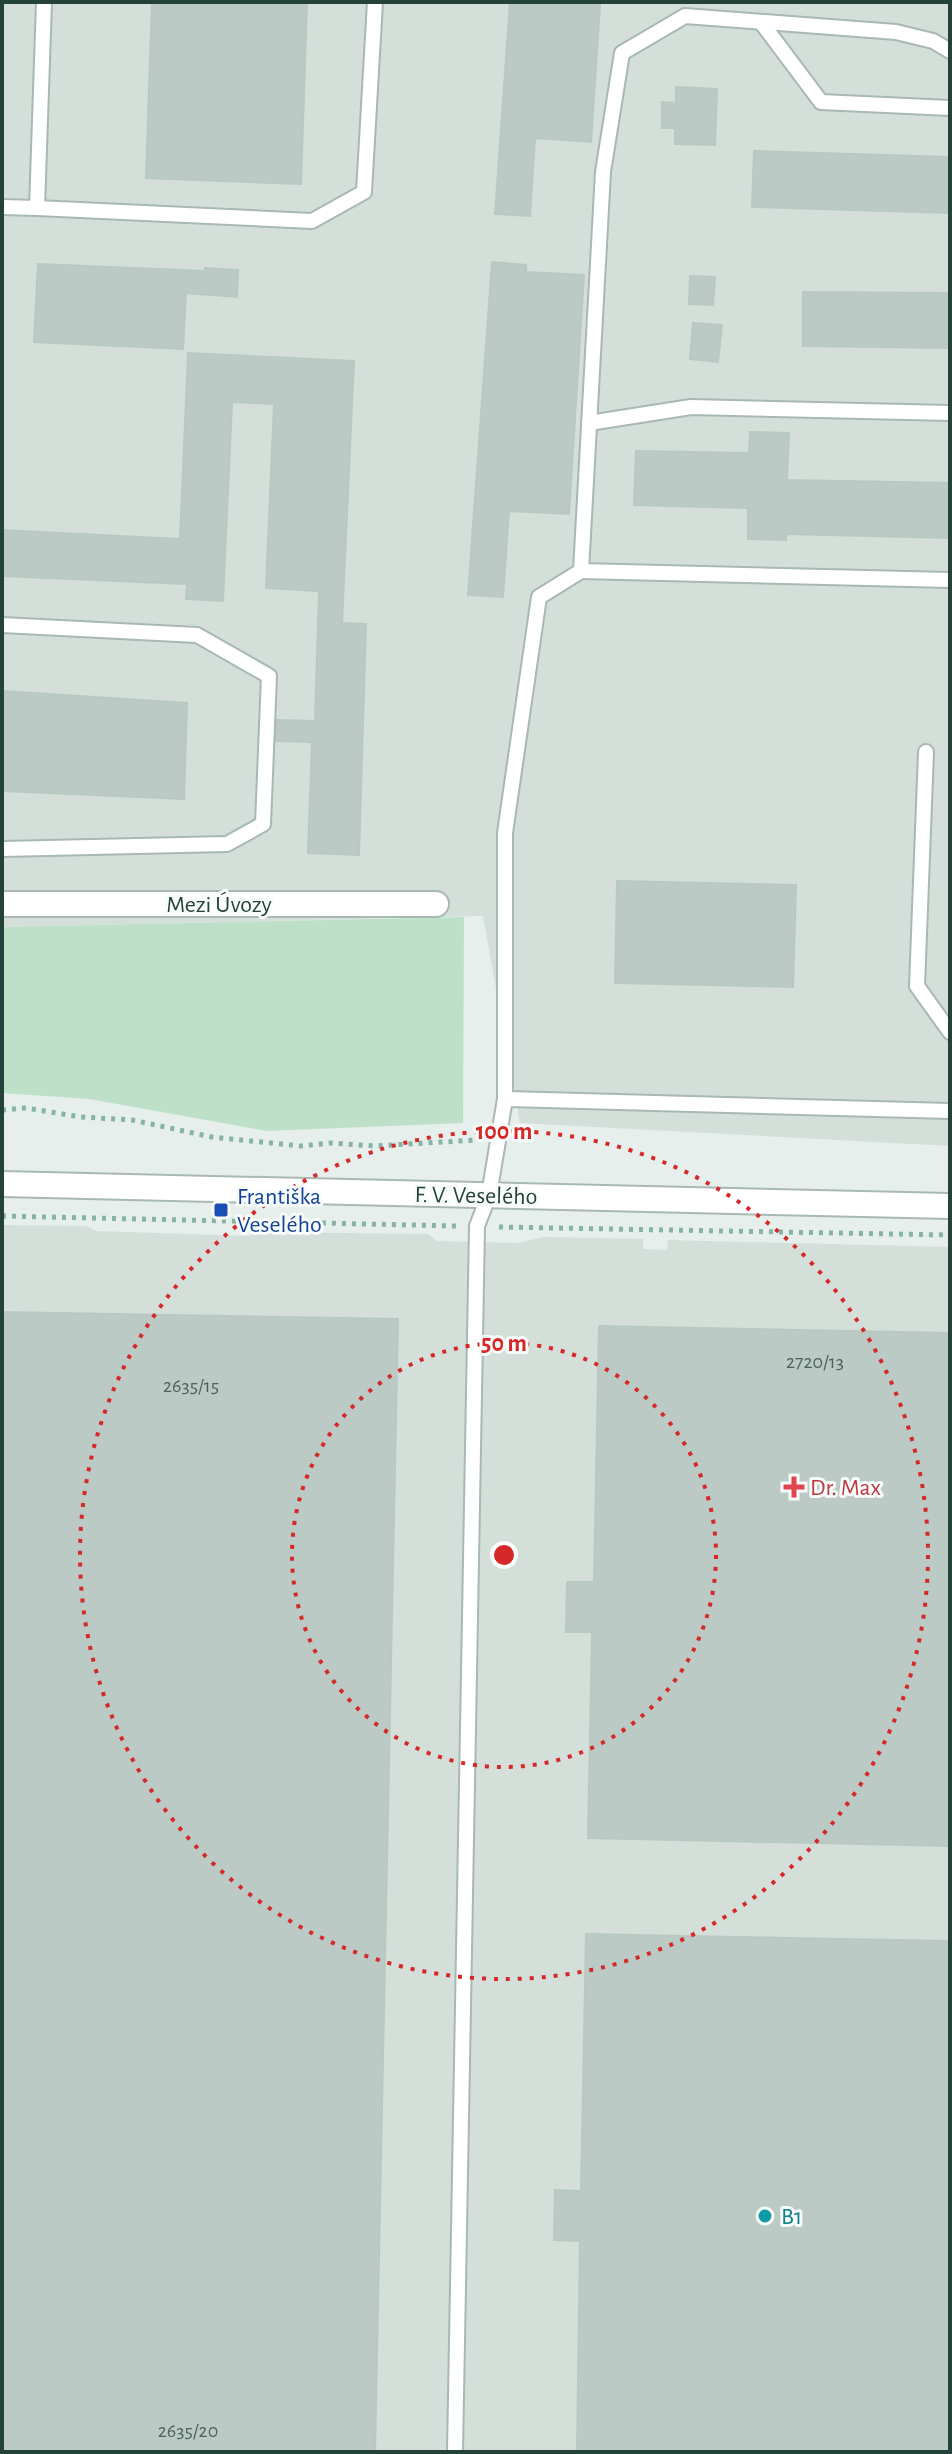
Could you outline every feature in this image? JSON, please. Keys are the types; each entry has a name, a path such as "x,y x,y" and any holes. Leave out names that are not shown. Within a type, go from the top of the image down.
{"street":[{"name":"Mezi Úvozy","path":"2,904 436,904"},
{"name":"F. V. Veselého","path":"2,1184 950,1206"}],"lane":[{"path":"37,208 44,2"},
{"path":"2,207 312,221 364,192 375,2"},
{"path":"581,571 603,172 622,53 685,16 896,32 933,41 950,51"},
{"path":"761,22 821,102 950,108"},
{"path":"589,423 691,407 950,413"},
{"path":"455,2452 477,1226 489,1195 505,1099 505,833 539,597 581,571 950,580"},
{"path":"2,625 197,635 269,676 263,824 227,844 2,849"},
{"path":"926,752 917,986 950,1032"},
{"path":"505,1099 950,1111"}],"path":[{"path":"2,1110 26,1108 55,1111 81,1117 157,1124 212,1137 300,1146 331,1143 375,1146 500,1139"}],"shaded area":[{"path":"2,2 950,2 950,1146 520,1123 483,916 2,927"},
{"path":"2,1225 87,1226 96,1231 249,1236 256,1232 428,1234 437,1241 517,1243 544,1237 643,1239 643,1249 667,1250 668,1240 950,1247 950,2452 2,2452"}],"green space":[{"path":"464,917 463,1123 267,1131 89,1099 2,1093 2,927"}],"building":[{"path":"152,2 307,2 301,184 146,178"},
{"path":"510,2 600,5 591,142 535,138 530,216 495,214"},
{"path":"676,87 717,89 715,145 675,144 675,128 662,128 662,102 676,103"},
{"path":"754,151 950,157 950,213 752,207"},
{"path":"492,262 526,265 526,272 584,275 569,514 509,511 503,597 468,595"},
{"path":"38,264 238,270 237,297 186,293 183,349 34,342"},
{"path":"690,276 715,277 713,305 689,304"},
{"path":"803,292 950,293 950,348 803,346"},
{"path":"693,323 722,325 718,362 690,359"},
{"path":"188,353 354,361 342,623 366,624 359,855 308,853 312,742 276,741 277,720 315,721 319,591 266,588 274,404 232,402 223,601 186,599 187,584 2,576 2,530 180,539"},
{"path":"750,432 789,433 787,480 950,483 950,538 786,534 786,540 748,539 748,508 634,505 636,451 749,453"},
{"path":"2,691 187,703 184,799 2,791"},
{"path":"617,881 796,885 793,987 615,983"},
{"path":"2,1312 398,1319 375,2452 2,2452"},
{"path":"599,1326 950,1333 950,1846 588,1838 592,1632 566,1632 567,1582 594,1582"},
{"name":"B1","path":"586,1934 950,1941 950,2452 577,2452 580,2241 554,2240 555,2190 581,2191"}],"place":[{"name":"Františka Veselého","path":"221,1210"},
{"name":"Dr. Max","path":"794,1487"},
{"name":"B1","path":"765,2216"}]}
